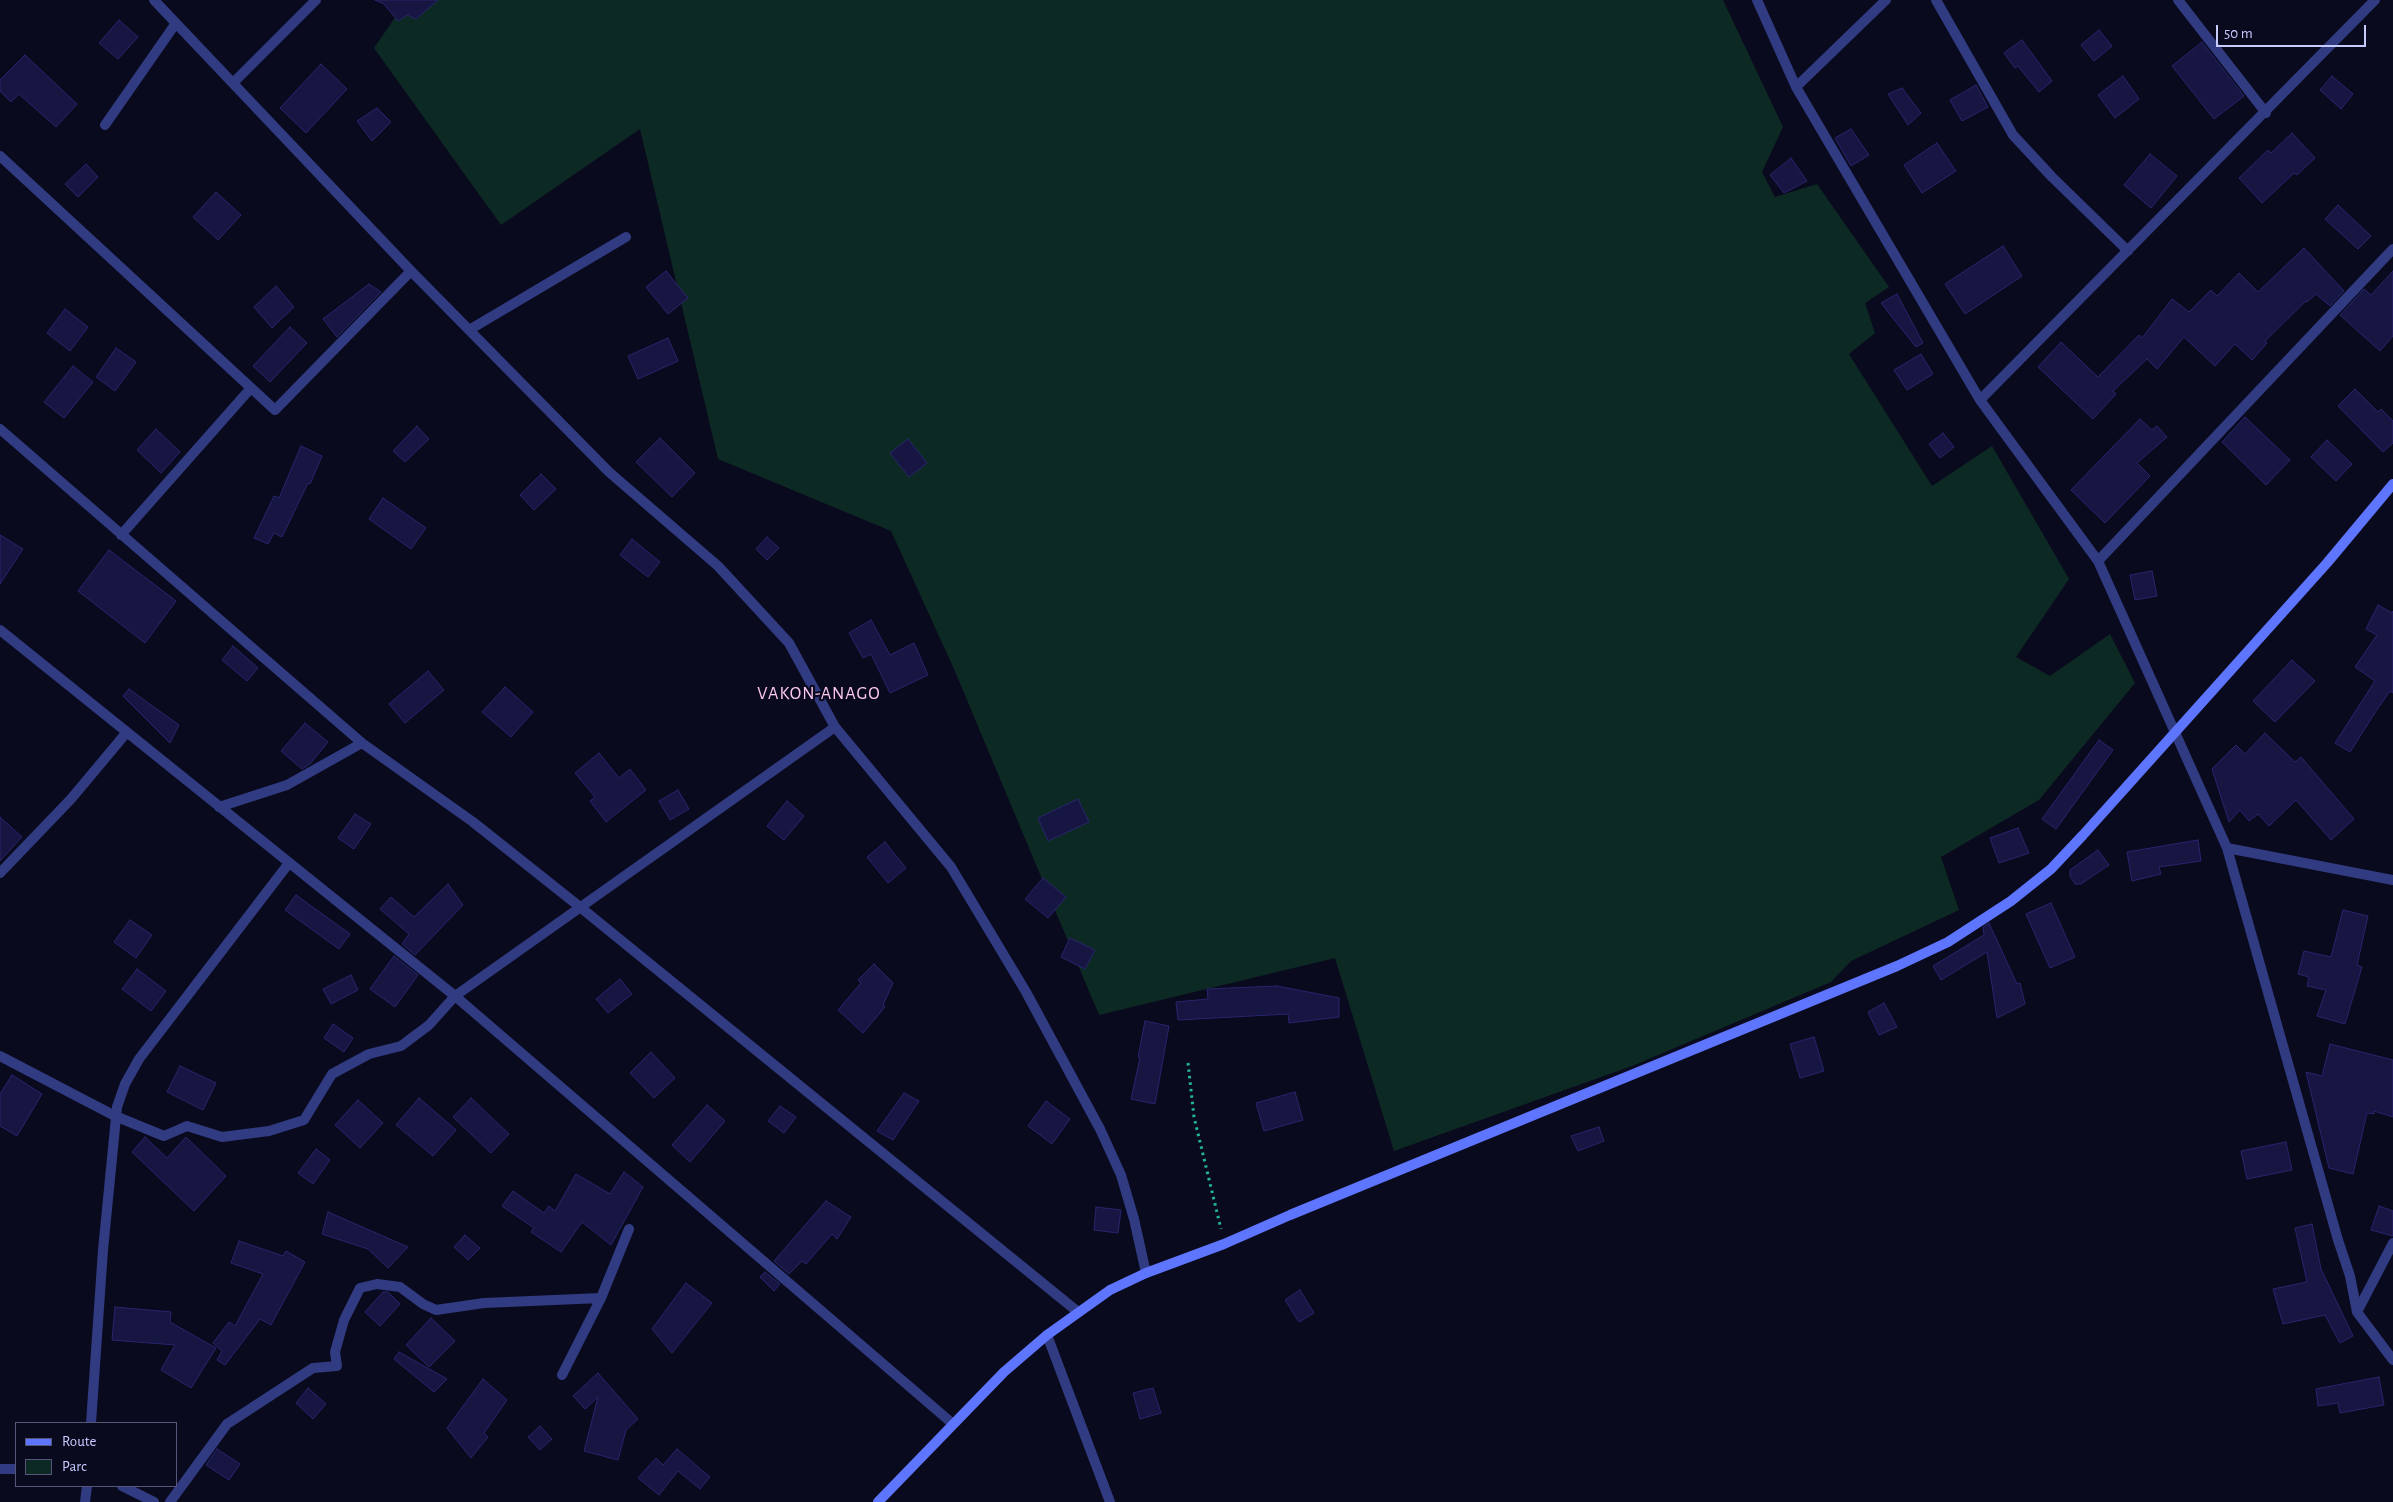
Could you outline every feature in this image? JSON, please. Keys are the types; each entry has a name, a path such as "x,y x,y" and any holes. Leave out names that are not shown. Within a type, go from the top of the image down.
{"main road":[{"path":"878,1502 1004,1372 1047,1335 1110,1290 1146,1273 1224,1244 1290,1215 1825,996 1948,942 2010,901 2051,868 2176,732 2327,563 2393,484"}],"street":[{"path":"154,0 411,271 609,472 718,566 788,643 835,727 951,867 1026,992 1100,1129 1121,1175 1134,1219 1146,1273"},
{"path":"233,84 316,0"},
{"path":"1757,0 1796,87 1980,400 2098,561 2228,848 2332,1222 2350,1276 2357,1312 2393,1360"},
{"path":"1796,87 1886,0"},
{"path":"1936,0 2013,135 2128,251"},
{"path":"2178,0 2266,113"},
{"path":"1980,400 2266,113 2375,0"},
{"path":"105,125 176,23"},
{"path":"0,156 276,410 411,271"},
{"path":"469,330 626,237"},
{"path":"2098,561 2393,249"},
{"path":"121,535 251,388"},
{"path":"0,429 362,744 473,822 1078,1312"},
{"path":"0,630 455,996 953,1424"},
{"path":"0,1056 115,1116 164,1136 188,1126 222,1137 269,1131 304,1120 332,1074 369,1054 401,1046 429,1025 455,996 835,727"},
{"path":"0,873 71,799 127,732"},
{"path":"219,807 287,785 362,744"},
{"path":"2228,848 2393,880"},
{"path":"91,1422 115,1116 125,1084 139,1059 289,863"},
{"path":"562,1375 602,1298 629,1229"},
{"path":"2357,1312 2393,1243"},
{"path":"170,1502 227,1424 313,1368 337,1366 335,1352 344,1320 360,1288 377,1284 400,1287 423,1304 436,1310 484,1303 602,1298"},
{"path":"1047,1335 1110,1502"},
{"path":"0,1469 15,1469"},
{"path":"85,1502 87,1487"},
{"path":"124,1487 154,1502"}],"path":[{"path":"1188,1064 1194,1117 1224,1244"}],"green space":[{"path":"407,0 1723,0 1783,127 1762,172 1775,197 1817,184 1889,287 1865,303 1875,333 1849,354 1932,486 1992,446 2069,579 2016,657 2050,676 2110,634 2135,683 2039,800 1941,857 1959,910 1851,961 1831,982 1632,1066 1394,1151 1335,958 1099,1015 954,669 891,531 718,459 640,129 501,225 374,48"}],"building":[{"path":"375,0 438,0 416,19 407,15 398,21 384,4"},
{"path":"119,20 138,37 118,59 99,43"},
{"path":"2099,30 2112,46 2094,61 2081,45"},
{"path":"2022,40 2052,81 2039,92 2018,66 2015,68 2004,53"},
{"path":"2202,42 2244,96 2214,119 2172,66"},
{"path":"25,55 77,104 56,127 19,94 11,102 0,91 0,80"},
{"path":"321,64 347,89 306,133 280,108"},
{"path":"2123,76 2139,99 2115,118 2098,95"},
{"path":"2332,76 2353,94 2341,109 2320,90"},
{"path":"1976,85 1988,107 1962,121 1950,100"},
{"path":"1902,88 1921,113 1908,125 1888,94"},
{"path":"377,108 391,122 372,141 357,121"},
{"path":"1851,129 1869,155 1851,166 1835,138"},
{"path":"2292,133 2315,158 2297,175 2294,173 2262,203 2239,178 2268,150 2271,153"},
{"path":"1937,143 1956,171 1922,193 1904,165"},
{"path":"2150,154 2177,176 2151,208 2124,185"},
{"path":"1791,158 1807,181 1784,193 1770,175"},
{"path":"86,164 98,177 78,197 65,184"},
{"path":"216,192 241,215 218,240 193,217"},
{"path":"2338,205 2371,236 2358,249 2325,219"},
{"path":"2003,246 2022,276 1965,314 1945,284"},
{"path":"2304,248 2344,291 2330,306 2316,294 2306,301 2265,341 2267,343 2252,360 2235,344 2215,366 2184,337 2157,369 2147,359 2113,391 2116,394 2093,419 2038,367 2061,342 2098,377 2139,335 2142,338 2172,299 2189,312 2211,290 2217,296 2239,273 2258,292"},
{"path":"666,271 688,298 668,314 646,287"},
{"path":"2393,271 2393,336 2380,351 2340,315 2364,289 2371,295"},
{"path":"369,284 381,292 337,337 323,319"},
{"path":"276,286 294,307 272,328 254,307"},
{"path":"1897,294 1923,343 1916,347 1881,303"},
{"path":"65,309 88,327 70,351 47,333"},
{"path":"290,327 307,343 270,382 253,366"},
{"path":"668,338 678,361 638,379 628,356"},
{"path":"116,348 136,362 115,391 96,377"},
{"path":"1921,354 1933,374 1907,390 1894,370"},
{"path":"73,366 93,382 64,418 44,402"},
{"path":"2355,389 2378,412 2381,409 2393,421 2393,443 2383,452 2338,406"},
{"path":"2245,417 2290,460 2266,485 2222,442"},
{"path":"2140,419 2152,430 2157,426 2167,437 2137,463 2150,476 2105,523 2071,490"},
{"path":"417,426 429,439 405,462 393,451"},
{"path":"156,429 180,452 161,473 137,450"},
{"path":"1943,433 1954,447 1940,458 1929,444"},
{"path":"660,438 695,473 672,497 636,462"},
{"path":"908,439 927,463 909,477 890,453"},
{"path":"2327,440 2352,464 2336,481 2311,457"},
{"path":"301,446 322,456 310,484 308,483 282,537 274,533 268,544 254,538 274,496 279,498"},
{"path":"541,474 556,489 534,510 520,495"},
{"path":"383,498 426,528 411,549 369,519"},
{"path":"0,535 23,549 0,584"},
{"path":"767,537 779,548 767,560 756,549"},
{"path":"632,539 660,562 648,577 620,555"},
{"path":"109,550 176,601 145,643 78,591"},
{"path":"2152,571 2157,596 2135,600 2130,575"},
{"path":"2378,605 2392,613 2393,611 2393,693 2390,691 2350,752 2335,743 2375,681 2355,667 2377,635 2366,629"},
{"path":"871,620 890,655 914,643 928,675 890,693 871,654 863,658 849,633"},
{"path":"233,646 258,668 247,681 222,660"},
{"path":"2292,660 2315,681 2275,722 2253,701"},
{"path":"428,671 444,690 405,723 389,704"},
{"path":"505,687 533,712 511,737 482,712"},
{"path":"129,689 179,725 170,743 123,696"},
{"path":"305,723 328,742 310,764 302,769 281,751"},
{"path":"2265,733 2295,762 2301,757 2354,819 2331,840 2296,800 2269,826 2258,814 2249,821 2240,810 2229,822 2212,769 2236,745 2245,754"},
{"path":"2099,740 2113,750 2056,829 2042,819"},
{"path":"599,753 619,778 630,769 646,790 606,822 590,801 595,797 575,773"},
{"path":"678,790 689,809 670,820 659,801"},
{"path":"1078,799 1089,822 1048,841 1038,818"},
{"path":"787,801 804,816 784,840 767,826"},
{"path":"355,814 371,824 354,849 338,838"},
{"path":"0,817 22,837 0,861"},
{"path":"2018,828 2029,853 1999,863 1990,838"},
{"path":"2198,840 2201,861 2159,867 2161,874 2132,881 2127,852"},
{"path":"885,842 906,868 888,883 867,857"},
{"path":"2098,850 2109,865 2081,884 2075,884 2070,876 2070,870"},
{"path":"1043,878 1066,897 1048,918 1025,899"},
{"path":"448,884 463,905 415,955 402,944 409,934 380,909 391,897 414,917"},
{"path":"296,895 350,934 339,949 285,910"},
{"path":"2051,903 2075,957 2050,968 2026,914"},
{"path":"2343,910 2368,916 2357,965 2362,967 2345,1024 2317,1016 2326,990 2307,986 2309,977 2298,974 2304,951 2331,957"},
{"path":"130,920 152,935 136,958 114,942"},
{"path":"1989,923 2017,984 2020,983 2025,1004 1997,1018 1987,952 1941,980 1933,966 1984,935 1983,927"},
{"path":"1070,938 1095,950 1085,969 1061,957"},
{"path":"394,956 418,975 395,1007 370,989"},
{"path":"874,964 893,983 883,1005 885,1007 863,1033 838,1010 861,983 858,980"},
{"path":"137,969 166,991 151,1011 122,989"},
{"path":"351,975 358,990 331,1004 323,989"},
{"path":"620,979 632,994 608,1013 596,999"},
{"path":"1277,986 1339,998 1339,1017 1289,1023 1288,1014 1178,1020 1176,1002 1208,999 1207,989"},
{"path":"1884,1003 1897,1027 1879,1035 1868,1012"},
{"path":"1145,1021 1169,1026 1155,1104 1131,1099 1140,1058 1138,1057"},
{"path":"333,1024 353,1038 344,1052 324,1038"},
{"path":"1814,1037 1824,1071 1800,1078 1790,1044"},
{"path":"2330,1044 2393,1060 2393,1117 2374,1111 2374,1114 2367,1113 2353,1174 2329,1168 2306,1072 2322,1076"},
{"path":"651,1052 675,1078 654,1098 630,1073"},
{"path":"180,1066 216,1083 203,1110 167,1092"},
{"path":"12,1075 42,1094 17,1136 0,1126 0,1094"},
{"path":"1295,1092 1303,1120 1264,1131 1256,1103"},
{"path":"904,1093 919,1101 893,1140 877,1131"},
{"path":"419,1098 456,1130 433,1156 396,1125"},
{"path":"471,1098 509,1134 491,1153 453,1117"},
{"path":"358,1100 383,1123 360,1148 335,1125"},
{"path":"1046,1101 1070,1119 1052,1144 1028,1126"},
{"path":"707,1105 725,1121 690,1162 672,1145"},
{"path":"780,1106 796,1117 784,1133 768,1121"},
{"path":"1599,1127 1604,1141 1578,1151 1571,1136"},
{"path":"145,1137 167,1158 186,1137 226,1176 194,1211 132,1152"},
{"path":"2286,1142 2292,1170 2247,1179 2241,1151"},
{"path":"316,1149 330,1160 313,1184 298,1173"},
{"path":"624,1172 643,1187 611,1245 582,1222 561,1252 531,1232 534,1228 502,1206 513,1191 544,1213 549,1206 555,1211 576,1174 610,1194"},
{"path":"826,1201 851,1217 837,1239 832,1234 806,1264 802,1261 789,1274 774,1261"},
{"path":"2379,1206 2393,1211 2393,1236 2371,1230"},
{"path":"1096,1207 1121,1210 1118,1233 1094,1230"},
{"path":"328,1212 408,1247 388,1268 368,1249 322,1234"},
{"path":"2312,1224 2321,1269 2353,1336 2340,1343 2325,1315 2283,1324 2273,1289 2307,1282 2295,1228"},
{"path":"465,1235 480,1248 468,1260 454,1247"},
{"path":"239,1241 283,1256 286,1251 305,1262 271,1325 260,1319 225,1365 217,1360 222,1351 213,1343 229,1322 235,1326 263,1274 231,1263"},
{"path":"765,1272 780,1284 774,1291 760,1277"},
{"path":"686,1283 712,1303 672,1353 652,1329"},
{"path":"1300,1290 1314,1313 1299,1322 1285,1300"},
{"path":"383,1292 388,1292 400,1304 380,1326 365,1312"},
{"path":"115,1307 171,1312 170,1322 216,1348 191,1388 161,1370 175,1345 112,1340"},
{"path":"431,1318 455,1341 429,1367 406,1345"},
{"path":"399,1352 447,1379 434,1392 394,1359"},
{"path":"598,1373 638,1419 626,1430 618,1460 584,1451 598,1397 585,1409 573,1396"},
{"path":"2379,1377 2384,1405 2340,1413 2338,1403 2318,1406 2316,1389"},
{"path":"483,1379 507,1400 484,1433 488,1437 471,1458 447,1428"},
{"path":"308,1388 326,1404 313,1419 296,1403"},
{"path":"1153,1388 1161,1413 1140,1419 1133,1393"},
{"path":"540,1426 552,1439 540,1450 528,1437"},
{"path":"217,1449 240,1464 229,1480 206,1465"},
{"path":"677,1449 710,1477 700,1489 678,1471 659,1495 638,1478 656,1458 663,1465"}],"district":[{"name":"VAKON-ANAGO","path":"819,694"}]}
